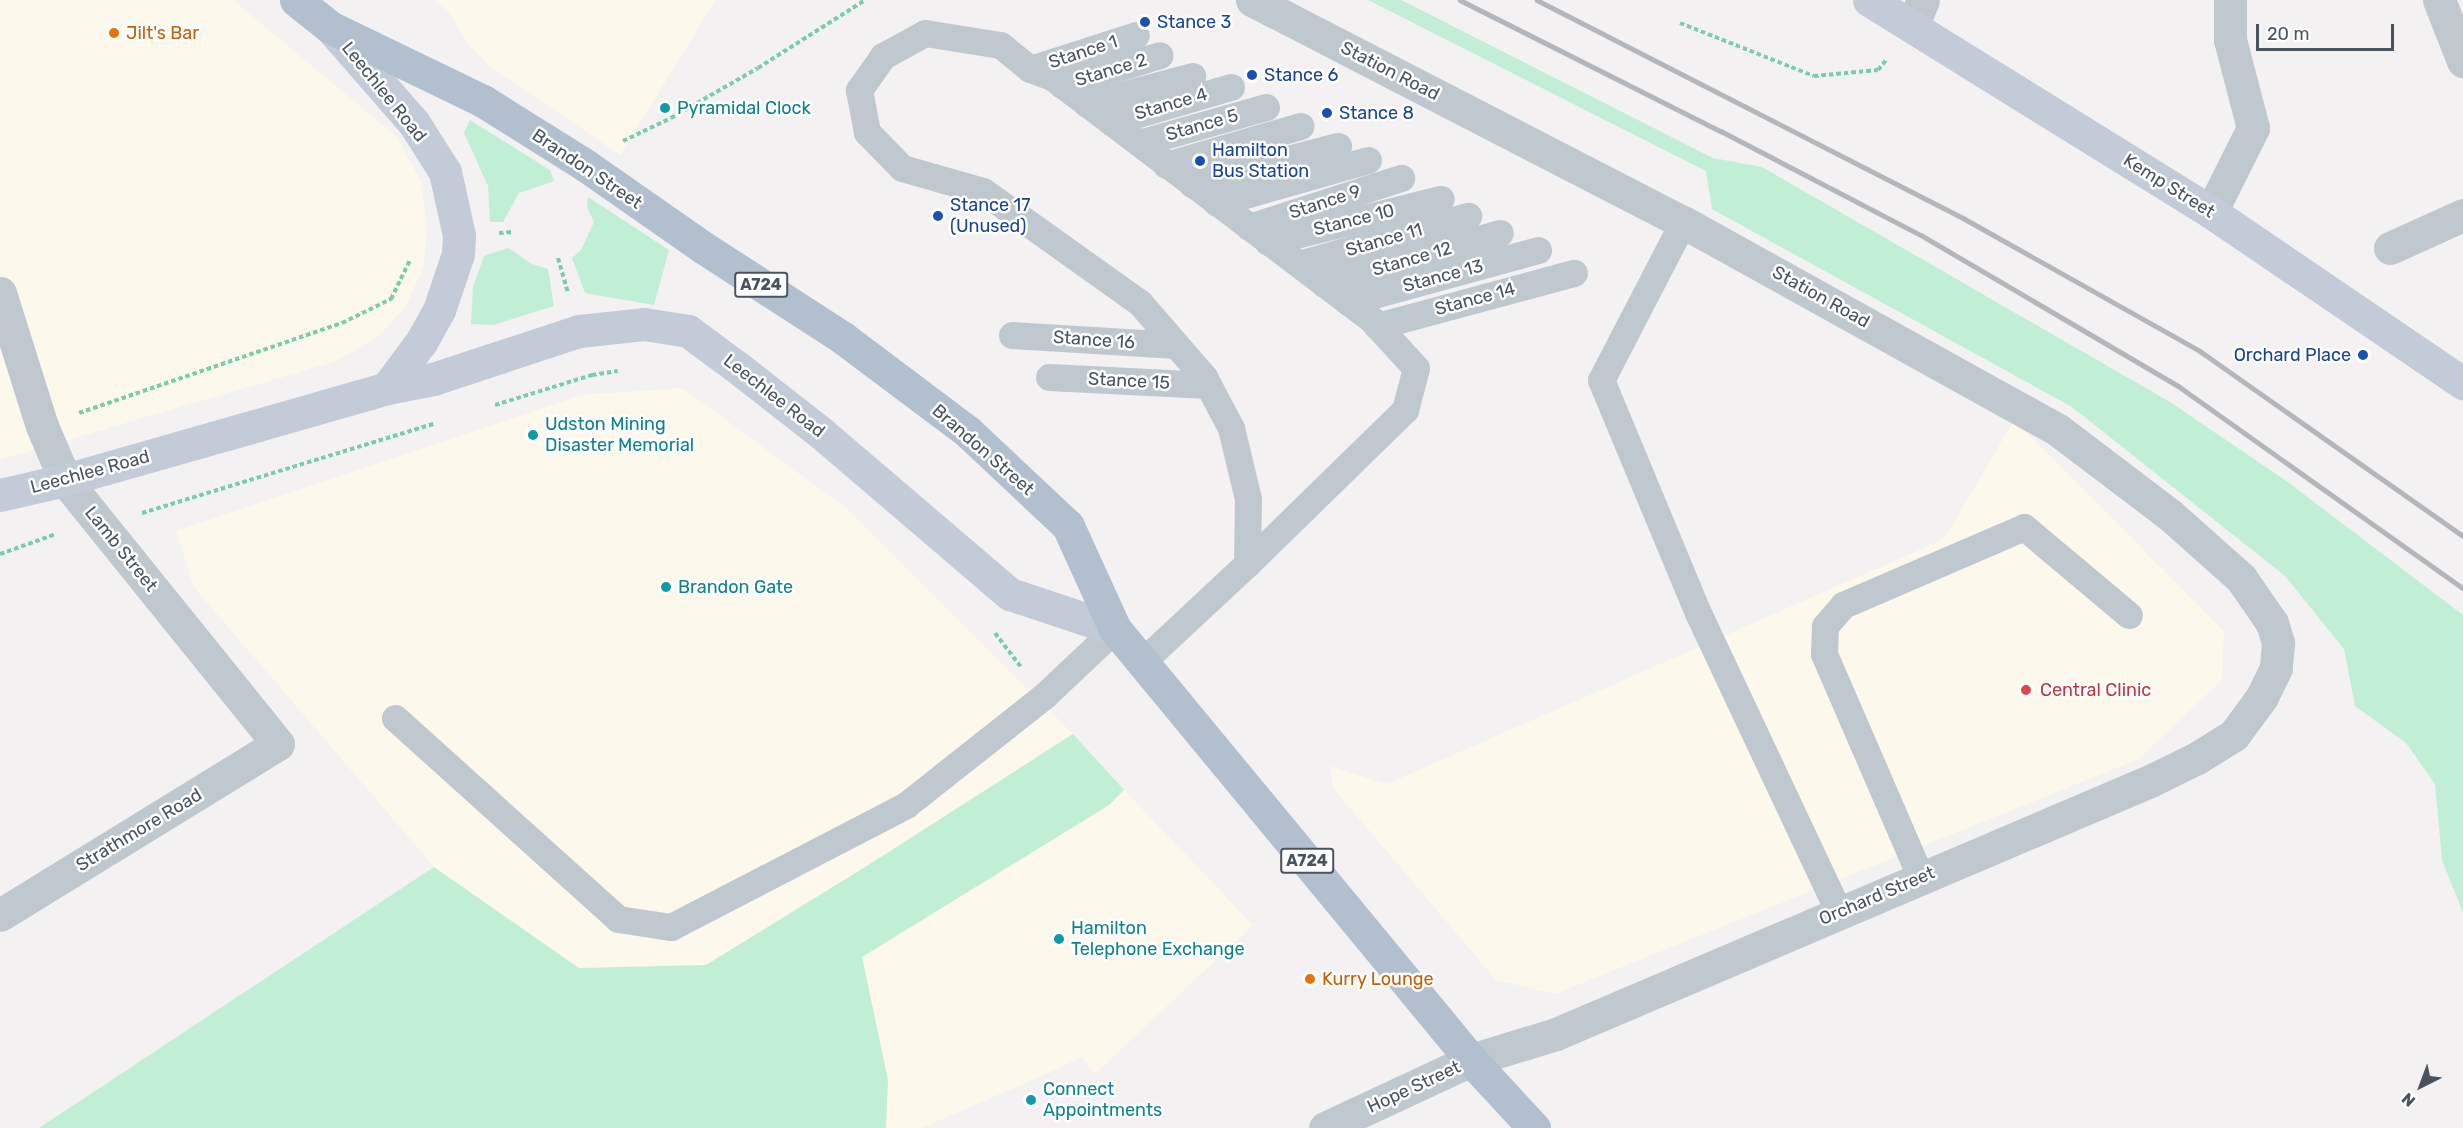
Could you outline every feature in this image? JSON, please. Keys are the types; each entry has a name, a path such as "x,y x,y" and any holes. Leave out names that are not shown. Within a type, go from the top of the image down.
{"main road":[{"name":"Brandon Street","path":"296,0 330,27 483,101 585,165 704,248 843,338 968,432 1068,526 1114,629 1143,661 1472,1060"},
{"name":"Kemp Street","path":"1869,0 1917,13 2463,383"},
{"name":"Leechlee Road","path":"330,27 414,123 445,172 459,235 458,254 439,310 421,342 387,388"},
{"name":"Leechlee Road","path":"0,495 65,480 387,388 433,379 579,331 644,324 688,331 820,432 1010,594 1114,629"},
{"name":"A724","path":"1472,1060 1534,1128"}],"street":[{"name":"Station Road","path":"1252,0 1683,222 1935,359 2058,430 2170,515 2241,578 2272,624 2278,643 2276,668 2262,698"},
{"path":"2211,212 2253,128 2230,40 2230,0"},
{"path":"2439,0 2463,61"},
{"path":"2390,248 2463,215"},
{"name":"Lamb Street","path":"0,293 42,426 65,480 278,744"},
{"name":"Orchard Street","path":"1472,1060 1556,1034 2150,781 2197,758 2234,735 2262,698"},
{"name":"Strathmore Road","path":"0,915 278,744"},
{"name":"Hope Street","path":"1325,1128 1472,1060"}],"lane":[{"path":"1143,661 1247,564 1405,410 1416,368 1377,326 1348,302 1052,77 1030,69 1000,45 925,33 883,56 859,90 867,132 902,168 983,191 1140,303 1208,385 1231,428 1248,499 1247,564"},
{"name":"Stance 1","path":"1030,69 1137,35"},
{"name":"Stance 2","path":"1062,85 1160,55"},
{"path":"1087,105 1192,76"},
{"name":"Stance 4","path":"1111,122 1231,87"},
{"name":"Stance 5","path":"1138,143 1266,107"},
{"path":"1166,165 1300,126"},
{"path":"1192,184 1338,146"},
{"path":"1217,203 1368,160"},
{"name":"Stance 9","path":"1258,234 1401,178"},
{"name":"Stance 10","path":"1258,234 1441,199"},
{"name":"Stance 11","path":"1299,264 1468,216"},
{"path":"1683,222 1601,380 1684,583 1839,913"},
{"name":"Stance 12","path":"1324,284 1500,233"},
{"name":"Stance 13","path":"1348,302 1538,250"},
{"name":"Stance 14","path":"1377,326 1574,273"},
{"name":"Stance 16","path":"1012,335 1176,345"},
{"name":"Stance 15","path":"1049,377 1208,385"},
{"path":"1921,878 1824,654 1825,626 1843,605 2024,527 2129,615"},
{"path":"395,718 618,919 672,927 906,805 1044,696 1114,629"}],"path":[{"path":"585,165 632,135 671,118 758,68 866,0"},
{"path":"1680,23 1814,76 1878,70 1917,13"},
{"path":"42,426 342,323 391,299 419,242 459,235"},
{"path":"489,407 592,375 621,370"},
{"path":"0,554 54,534 102,525 444,420"},
{"path":"994,630 1044,696"}],"shaded area":[{"path":"0,0 233,0 398,138 421,182 427,226 424,266 406,306 380,335 337,361 0,460"},
{"path":"435,0 716,0 620,155 487,64 470,46 448,12"},
{"path":"682,388 845,507 1073,734 862,869 706,965 579,969 434,867 193,586 176,531 581,395"},
{"path":"2014,420 2224,631 2222,680 2139,759 1555,994 1496,980 1333,788 1330,766 1387,784 1944,539"},
{"path":"1124,790 1253,925 1095,1074 1082,1056 1062,1067 922,1128 886,1128 888,1080 862,957 1109,805"}],"green space":[{"path":"1368,0 1401,0 1713,158 1762,167 2170,402 2285,480 2463,615 2463,913 2442,860 2435,784 2406,743 2355,706 2344,649 2285,576 2072,407 1712,209 1706,171"},
{"path":"470,120 550,170 554,181 519,193 503,222 490,222 488,186 464,133"},
{"path":"588,197 669,250 654,305 585,293 572,258 581,250 594,222 587,207"},
{"path":"508,248 532,264 548,269 554,306 493,325 471,324 473,287 484,256"},
{"path":"1073,734 1124,790 1109,805 862,957 888,1080 886,1128 39,1128 434,867 579,968 706,965 862,869"}],"railway":[{"path":"1460,0 1721,131 1921,235 2177,385 2463,588"},
{"path":"1537,0 1965,219 2200,351 2463,536"}],"place":[{"name":"Stance 3","path":"1145,22"},
{"name":"Jilt's Bar","path":"114,33"},
{"name":"Stance 6","path":"1252,75"},
{"name":"Pyramidal Clock","path":"665,108"},
{"name":"Stance 8","path":"1327,113"},
{"name":"Hamilton Bus Station","path":"1200,161"},
{"name":"Stance 17 (Unused)","path":"938,216"},
{"name":"Orchard Place","path":"2363,355"},
{"name":"Udston Mining Disaster Memorial","path":"533,435"},
{"name":"Brandon Gate","path":"666,587"},
{"name":"Central Clinic","path":"2026,690"},
{"name":"Hamilton Telephone Exchange","path":"1059,939"},
{"name":"Kurry Lounge","path":"1310,979"},
{"name":"Connect Appointments","path":"1031,1100"}]}
